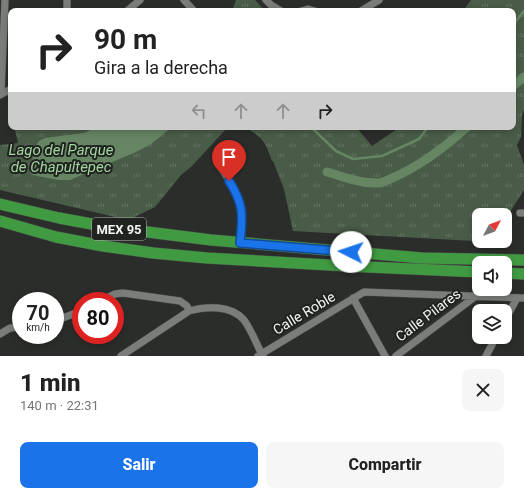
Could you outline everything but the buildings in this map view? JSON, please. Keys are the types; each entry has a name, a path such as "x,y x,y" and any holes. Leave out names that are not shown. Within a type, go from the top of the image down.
{"highway":[{"name":"MEX 95","path":"0,204 59,218 108,227 240,243 422,258 524,260"},
{"name":"MEX 95","path":"0,221 56,237 103,246 153,253 207,258 472,272"},
{"path":"512,273 524,274"}],"street":[{"path":"1,95 5,0"},
{"path":"131,8 140,0"},
{"path":"184,0 191,8"},
{"path":"266,0 276,8"},
{"path":"366,8 379,0"},
{"path":"217,161 235,190 240,204 242,220 240,243"},
{"name":"Calle Roble","path":"261,355 364,292 472,296"},
{"path":"124,293 180,301 187,306 189,311"},
{"path":"476,296 520,298"},
{"name":"Calle Pilares","path":"396,356 476,296"},
{"path":"353,298 385,356"},
{"path":"512,310 520,298"},
{"path":"121,356 189,311 201,308 214,308 236,313 244,321 261,355"},
{"path":"0,334 12,328"},
{"path":"486,356 492,344"}],"green space":[{"path":"236,0 255,0 262,8 233,8"},
{"path":"471,0 524,0 524,110 522,115 521,137 517,145 524,165 524,190 512,209 472,208 472,241 293,231 284,189 273,161 260,137 249,130 359,130 372,146 396,130 516,130 516,8 465,8"},
{"path":"15,130 225,130 192,166 181,175 155,207 128,220 0,190 0,145 18,143"}],"water":[{"name":"Lago del Parque de Chapultepec","path":"90,130 168,130 151,144 136,152 70,180 58,180 33,175 30,173 35,147 39,141 45,138 84,133"}],"waterway":[{"path":"516,21 524,11"},
{"path":"516,84 524,77"},
{"path":"314,130 336,151 353,159 382,156 419,139 426,130"},
{"path":"327,172 359,181 382,183 421,163 440,150 463,130"}],"route":[{"path":"229,181 235,190 240,204 242,220 240,243 351,252"}]}
